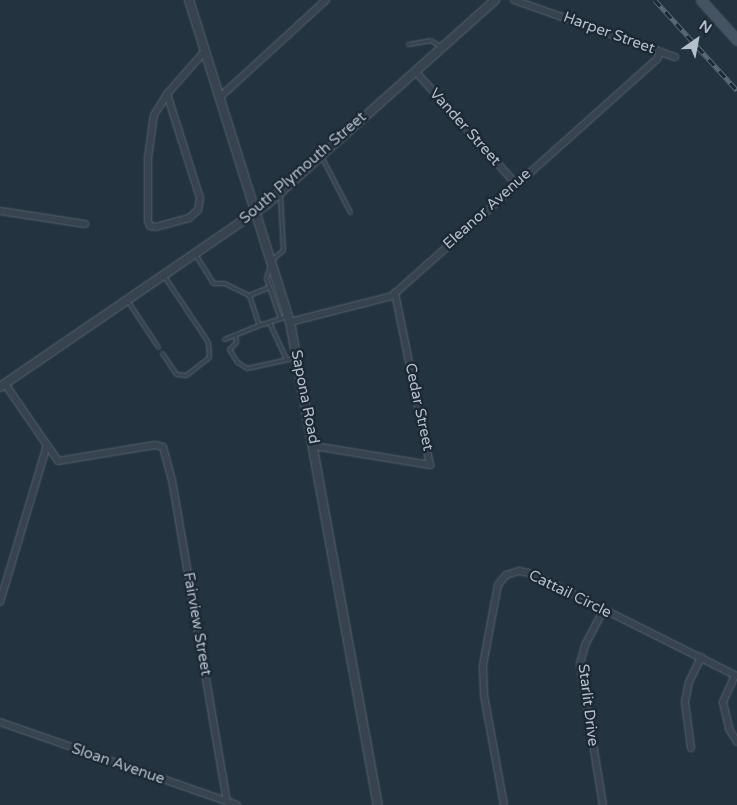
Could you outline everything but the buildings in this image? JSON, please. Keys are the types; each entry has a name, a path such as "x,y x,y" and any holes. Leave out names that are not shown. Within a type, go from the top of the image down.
{"main road":[{"path":"701,0 737,40"}],"street":[{"name":"Sapona Road","path":"189,0 271,260 297,357 378,805"},
{"path":"220,97 326,0"},
{"name":"South Plymouth Street","path":"2,386 256,212 494,0"},
{"name":"Harper Street","path":"514,0 675,57"},
{"path":"167,94 200,198 198,210 189,218 156,227 150,226 148,221 148,158 154,116 167,94 205,51"},
{"name":"Eleanor Avenue","path":"286,319 395,293 657,59 660,52"},
{"name":"Vander Street","path":"415,71 516,183"},
{"path":"0,211 85,224"},
{"name":"Cedar Street","path":"314,446 430,465 395,293"},
{"path":"0,602 47,446 2,386"},
{"name":"Fairview Street","path":"47,446 58,461 155,445 163,447 172,480 227,802"},
{"name":"Cattail Circle","path":"504,805 483,673 498,585 512,572 526,571 736,675"},
{"name":"Starlit Drive","path":"603,805 580,664 585,644 604,610"},
{"path":"691,748 685,702 689,682 700,657"},
{"path":"736,675 723,702 729,728 737,742"},
{"name":"Sloan Avenue","path":"0,722 236,805"}],"lane":[{"path":"408,44 430,40 442,47"},
{"path":"321,155 350,212"},
{"path":"224,339 259,325 286,319 266,278 271,260 283,250 279,193"},
{"path":"195,254 212,283 224,283 249,295 259,325"},
{"path":"162,353 176,374 186,375 209,357 208,342 163,275"},
{"path":"249,295 269,287"},
{"path":"127,300 158,347"},
{"path":"269,322 286,359"},
{"path":"235,335 236,342 229,349 237,362 246,368 297,357"}],"railway":[{"path":"655,0 737,90"}]}
